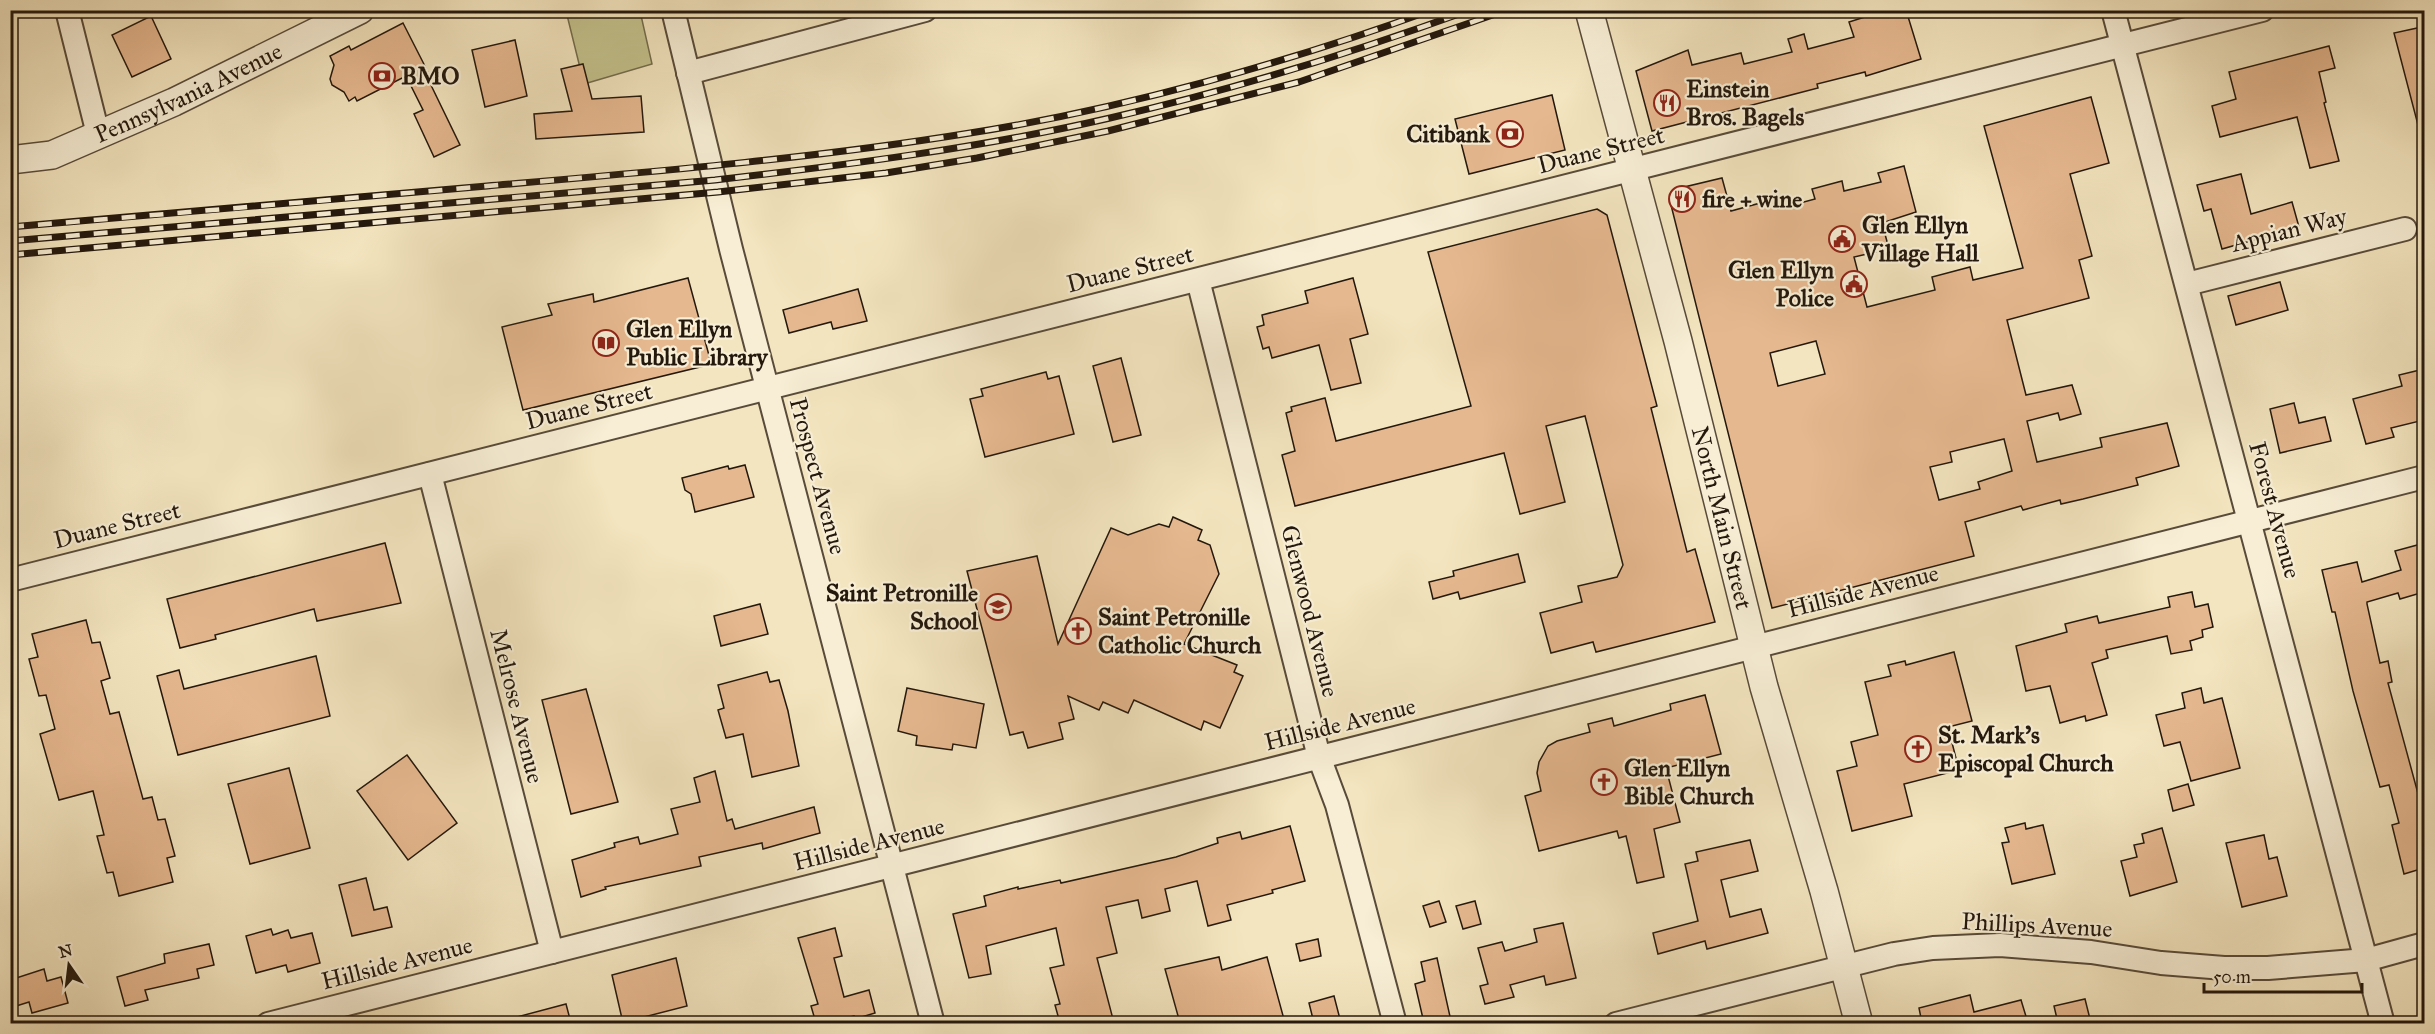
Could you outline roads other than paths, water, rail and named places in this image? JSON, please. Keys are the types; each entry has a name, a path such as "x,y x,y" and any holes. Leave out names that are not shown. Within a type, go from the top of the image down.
{"street":[{"path":"67,10 98,134"},
{"name":"Pennsylvania Avenue","path":"10,160 52,155 174,102 360,10"},
{"name":"Prospect Avenue","path":"673,10 768,388 933,1023"},
{"path":"688,73 925,10"},
{"name":"North Main Street","path":"1589,10 1678,341 1764,687 1824,891 1859,1023"},
{"name":"Forest Avenue","path":"2113,10 2383,1023"},
{"name":"Duane Street","path":"10,580 2262,10"},
{"name":"Appian Way","path":"2187,284 2405,229"},
{"name":"Glenwood Avenue","path":"1198,280 1319,757 1337,805 1395,1023"},
{"name":"Melrose Avenue","path":"430,474 552,952"},
{"name":"Hillside Avenue","path":"268,1023 2424,477"},
{"name":"Phillips Avenue","path":"1616,1023 1844,966 1904,953 1975,945 2091,952 2161,963 2224,968 2301,966 2366,960 2424,944"}],"railway":[{"path":"10,227 669,170 790,158 970,133 1145,98 1262,66 1432,10"},
{"path":"10,241 715,180 864,162 963,147 1110,118 1246,83 1336,56 1470,10"},
{"path":"10,255 718,192 886,173 977,158 1108,131 1299,82 1507,10"}],"place":[{"name":"BMO","path":"382,76"},
{"name":"Einstein Bros. Bagels","path":"1667,103"},
{"name":"Citibank","path":"1510,134"},
{"name":"fire + wine","path":"1682,199"},
{"name":"Glen Ellyn Village Hall","path":"1842,239"},
{"name":"Glen Ellyn Police","path":"1854,284"},
{"name":"Glen Ellyn Public Library","path":"606,343"},
{"name":"Saint Petronille School","path":"998,607"},
{"name":"Saint Petronille Catholic Church","path":"1078,631"},
{"name":"St. Mark's Episcopal Church","path":"1918,749"},
{"name":"Glen Ellyn Bible Church","path":"1604,782"}]}
